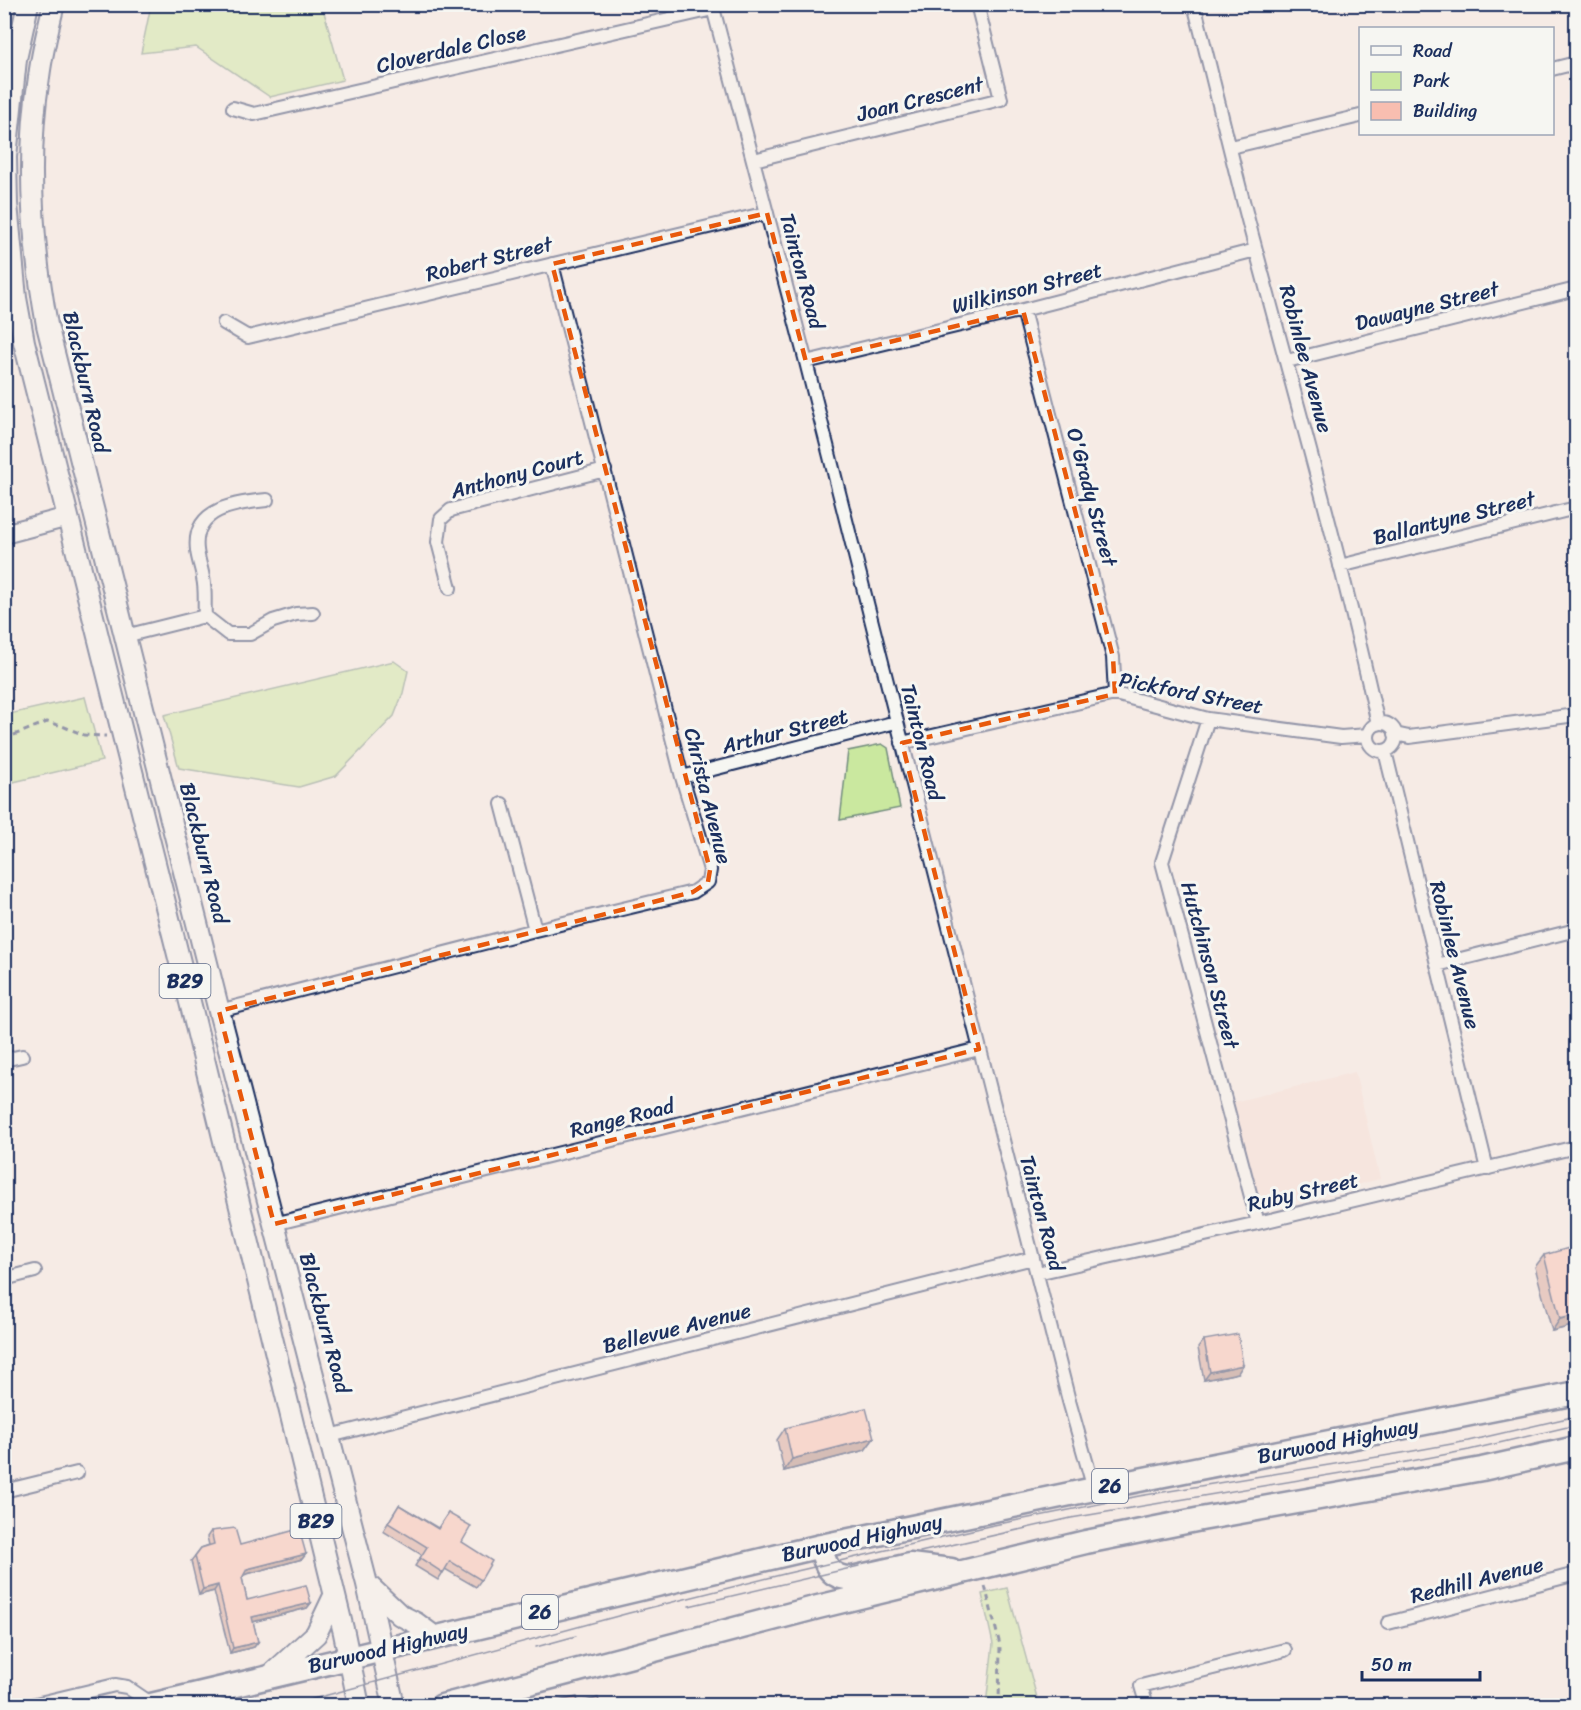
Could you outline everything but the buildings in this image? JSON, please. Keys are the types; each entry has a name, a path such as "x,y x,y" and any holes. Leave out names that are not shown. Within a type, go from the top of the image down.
{"highway":[{"name":"Burwood Highway","path":"149,1705 644,1586 821,1546 1576,1393"},
{"name":"26","path":"450,1704 818,1607 974,1577 1138,1531 1432,1479 1576,1448"},
{"path":"821,1546 826,1567 842,1578 852,1578 910,1565 974,1577"}],"main road":[{"name":"B29","path":"28,4 16,59 6,157 7,204 15,298 24,342 194,1018 359,1706"},
{"name":"Blackburn Road","path":"54,4 34,113 32,185 36,258 49,335 219,1011 330,1436 367,1584 394,1706"},
{"path":"4,534 93,511"},
{"path":"194,1018 219,1011"},
{"path":"367,1584 400,1615 416,1623 435,1638"},
{"path":"271,1675 316,1634 334,1596"}],"street":[{"name":"Joan Crescent","path":"754,160 1001,99 977,4"},
{"name":"Robinlee Avenue","path":"1194,4 1256,250 1340,566 1378,724"},
{"name":"Tainton Road","path":"713,7 806,362 1069,1401 1094,1489"},
{"name":"Cloverdale Close","path":"233,108 254,114 713,7"},
{"path":"1554,68 1576,63"},
{"path":"1230,147 1359,116"},
{"name":"Robert Street","path":"224,323 248,337 767,213"},
{"name":"Wilkinson Street","path":"806,362 1023,310 1256,250"},
{"name":"Christa Avenue","path":"219,1011 693,892 708,882 710,870 682,777 552,264"},
{"name":"Dawayne Street","path":"1287,361 1576,289"},
{"name":"O'Grady Street","path":"1023,310 1113,657 1115,694"},
{"name":"Anthony Court","path":"450,588 438,542 441,519 451,510 604,471"},
{"path":"205,616 204,581 197,549 200,528 213,512 243,502 267,500"},
{"name":"Ballantyne Street","path":"1340,566 1576,508"},
{"path":"205,616 228,634 250,634 273,621 296,614 313,613"},
{"path":"124,636 205,616"},
{"name":"Pickford Street","path":"902,744 1115,694 1208,719 1341,737 1368,735"},
{"path":"1395,734 1409,737 1576,715"},
{"name":"Hutchinson Street","path":"1208,719 1162,862 1258,1223"},
{"name":"Arthur Street","path":"682,777 896,722"},
{"path":"1378,724 1392,727 1395,734 1395,741 1384,751 1376,750 1369,744 1368,735 1373,726 1378,724"},
{"name":"Robinlee Avenue","path":"1384,751 1487,1169"},
{"path":"502,804 535,930"},
{"path":"1437,965 1576,930"},
{"name":"Range Road","path":"274,1224 979,1049"},
{"path":"4,1060 22,1056"},
{"name":"Ruby Street","path":"1037,1273 1576,1147"},
{"name":"Bellevue Avenue","path":"330,1436 1033,1258"},
{"path":"4,1279 35,1271"},
{"path":"4,1491 77,1473"},
{"name":"Redhill Avenue","path":"1388,1623 1576,1574"},
{"path":"1147,1706 1141,1686 1285,1650"},
{"name":"Burwood Highway","path":"27,1706 115,1685 127,1688 149,1705"}],"path":[{"path":"4,739 47,722 84,735 123,736"},
{"path":"974,1577 1000,1645 999,1706"}],"highlighted area":[{"path":"767,213 806,362 1023,310 1113,657 1115,694 902,743 979,1049 274,1224 219,1011 693,892 708,882 710,870 552,264"}],"shaded area":[{"path":"1355,1072 1380,1179 1274,1205 1267,1203 1257,1190 1234,1102"}],"green space":[{"path":"151,5 322,5 343,80 270,97 196,47 141,53"},
{"path":"394,661 408,671 394,716 336,776 299,787 179,768 164,715"},
{"path":"85,697 102,761 5,784 5,715"},
{"path":"882,744 888,748 900,808 840,820 848,751"},
{"path":"1007,1588 1039,1705 986,1705 993,1644 982,1594"}],"tram line":[{"path":"287,1706 629,1613 989,1526 1139,1496 1468,1441 1576,1416"},
{"path":"920,1552 1071,1518 1401,1463 1576,1425"},
{"path":"689,1606 859,1566"},
{"path":"536,1647 576,1636"}]}
